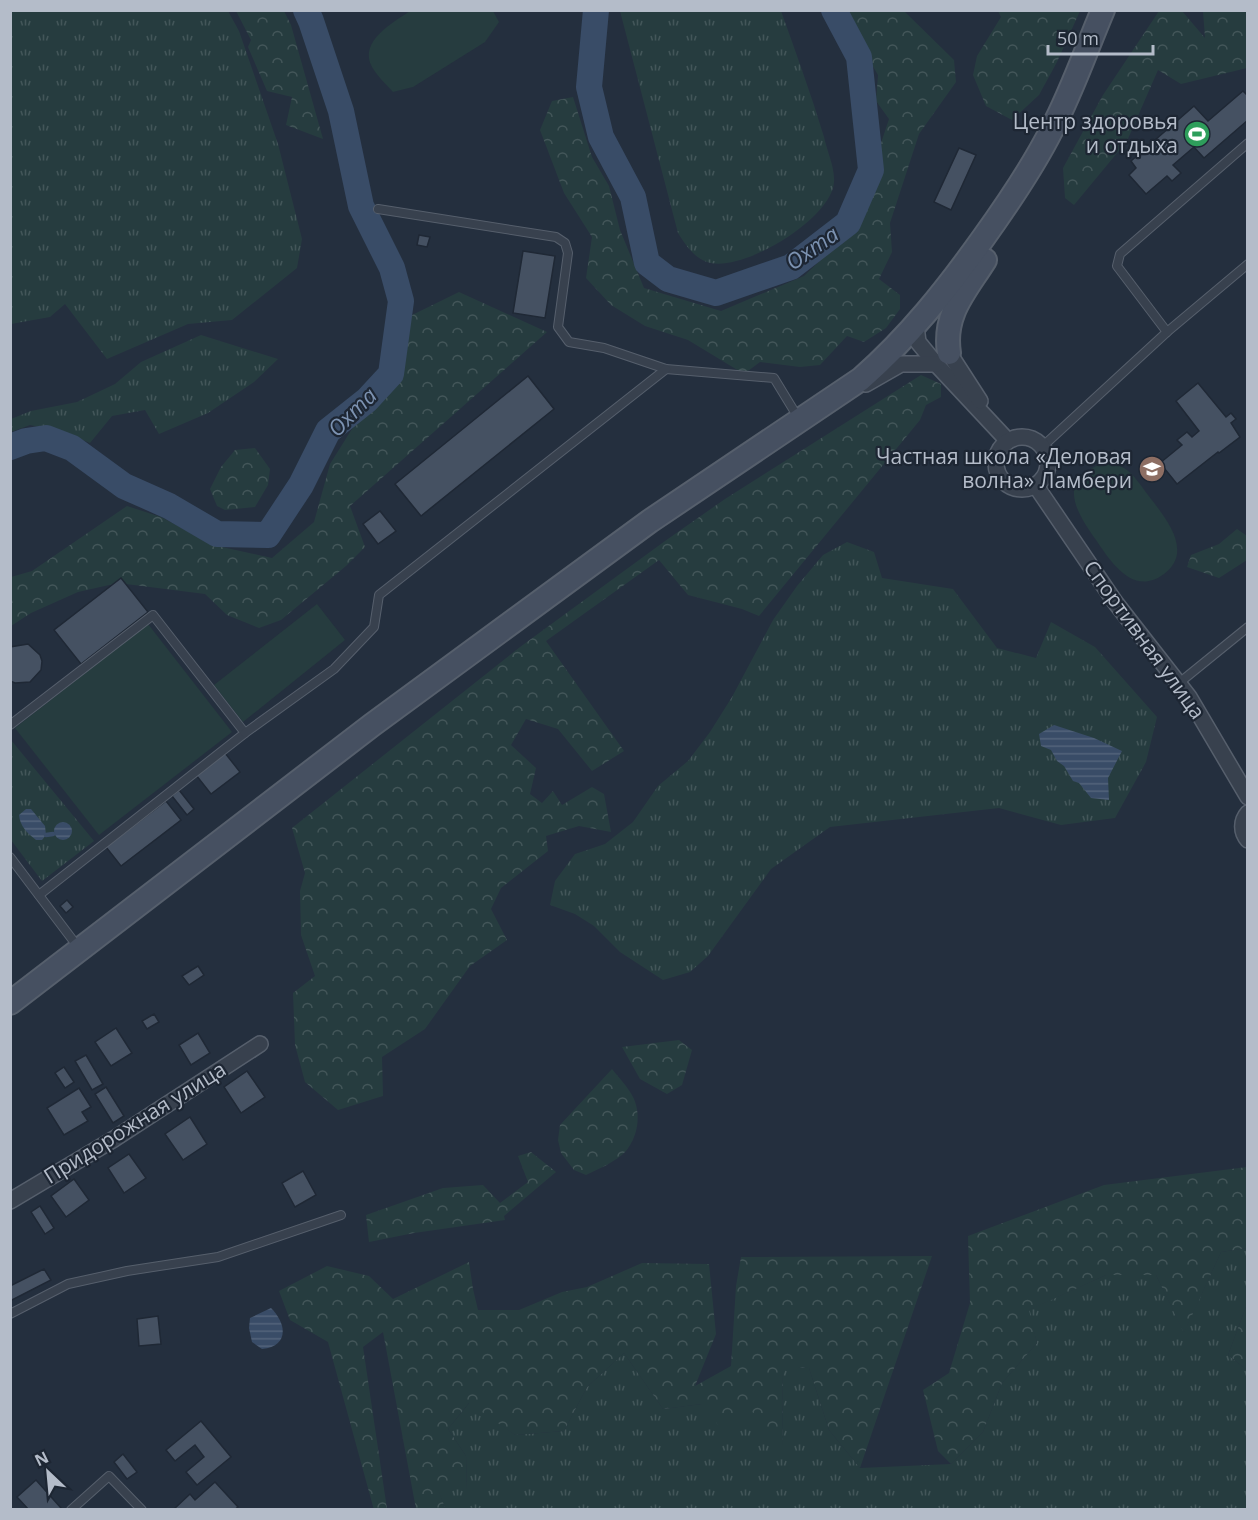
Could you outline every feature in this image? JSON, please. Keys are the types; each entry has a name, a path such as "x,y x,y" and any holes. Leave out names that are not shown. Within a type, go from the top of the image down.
{"main road":[{"path":"10,1003 372,725 650,521 861,379 892,352 952,282 1008,204 1053,127 1103,10"},
{"path":"942,359 951,316 998,240 1008,204"},
{"path":"916,326 933,330 942,359"}],"street":[{"path":"840,393 864,386 901,364 942,359 1008,441"},
{"path":"1024,437 1039,443 1042,447 1047,451 1048,464 1045,477 1036,486 1022,490 1008,486 999,475 996,462 1001,448 1008,441 1024,437"},
{"name":"Спортивная улица","path":"1036,486 1115,602 1179,683 1248,797"},
{"path":"1248,813 1244,818 1242,828 1248,840"},
{"name":"Придорожная улица","path":"10,1201 114,1138 260,1044"}],"lane":[{"path":"1167,332 1117,266 1120,254 1248,143"},
{"path":"378,209 556,237 565,243 568,253 558,327 569,342 604,348 666,369 774,378 800,420"},
{"path":"1042,447 1167,332 1248,264"},
{"path":"39,895 244,733 334,669 374,627 379,595 666,369"},
{"path":"10,725 153,615 244,733"},
{"path":"1179,683 1248,627"},
{"path":"10,857 80,949"},
{"path":"10,1314 68,1284 127,1271 218,1257 340,1215"},
{"path":"71,1509 109,1476 142,1509"}],"green space":[{"path":"11,10 228,11 239,31 278,144 302,239 297,268 232,320 188,324 107,359 65,304 50,317 11,324"},
{"path":"236,11 284,11 291,25 323,139 286,125 292,97 267,91 248,47 251,40"},
{"path":"410,11 493,11 499,22 485,42 413,87 393,92 372,67 369,58 370,49 380,33"},
{"path":"620,11 781,11 819,121 834,177 829,197 818,212 802,227 762,252 722,264 707,262 690,250 678,233"},
{"path":"840,11 904,11 954,60 956,82 919,134 890,223 892,252 879,279 900,295 900,309 886,328 864,342 847,336 820,365 800,367 760,362 744,374 688,340 645,326 611,305 586,278 592,237 564,193 540,130 552,101 573,97 592,157 609,186 620,230 644,288 721,311 804,276 854,228 876,180 880,146 889,119 876,101 878,75"},
{"path":"998,11 1080,11 1039,95 1012,120 986,106 973,75 977,56 1001,17"},
{"path":"1159,11 1182,11 1205,38 1203,11 1247,11 1247,68 1181,84 1158,70 1127,141 1074,205 1065,198 1063,168 1103,95"},
{"path":"459,292 547,332 350,506 365,547 346,566 281,620 259,628 227,615 205,594 118,583 78,592 31,613 11,626 11,577 32,571 127,506 161,517 213,545 272,558 314,522 330,464 357,421 396,379 406,318"},
{"path":"201,335 278,359 254,382 208,413 159,434 145,410 112,416 90,443 63,432 30,425 11,432 11,419 31,411 77,402 115,384 141,362"},
{"path":"921,375 941,384 941,397 926,405 920,420 759,616 742,609 688,595 659,560 546,641 624,751 592,771 558,729 526,719 511,745 536,768 530,794 542,803 553,791 562,805 592,787 604,794 611,832 579,826 546,836 548,851 501,888 491,909 507,940 470,966 425,1029 382,1057 383,1096 338,1110 305,1082 295,1045 293,993 315,976 301,935 300,891 305,873 292,828 520,647 665,541 725,499"},
{"path":"255,448 270,469 268,485 255,507 225,510 217,506 210,489 221,467 235,450"},
{"path":"1102,464 1119,466 1131,473 1162,513 1174,534 1177,555 1173,565 1153,580 1142,581 1124,574 1089,530 1077,508 1074,488 1079,479 1087,471"},
{"path":"1237,529 1247,536 1247,560 1219,578 1187,567 1191,555 1219,544"},
{"path":"847,542 874,552 882,578 953,589 997,648 1036,658 1051,622 1095,647 1157,717 1146,762 1115,818 1061,825 999,808 830,827 771,869 708,956 690,972 663,980 620,952 594,926 575,914 550,905 555,881 575,854 605,844 633,822 658,786 688,761 732,697 773,620 797,586 823,555"},
{"path":"317,604 345,640 243,722 214,685"},
{"path":"148,624 232,732 99,835 15,728"},
{"path":"11,740 94,841 42,881 11,840"},
{"path":"679,1040 692,1050 682,1085 667,1094 640,1079 622,1047"},
{"path":"612,1069 634,1099 638,1119 636,1132 622,1155 586,1175 574,1170 561,1153 558,1140 560,1125"},
{"path":"531,1152 556,1172 504,1216 505,1220 369,1242 366,1215 443,1188 483,1185 500,1203 528,1182 518,1156"},
{"path":"1247,1167 1247,1248 1221,1252 1184,1333 1156,1275 1106,1275 1029,1310 1037,1343 1002,1383 983,1432 951,1464 938,1451 923,1390 949,1373 970,1303 968,1236 1104,1185"},
{"path":"1247,1248 1247,1304 1228,1355 1247,1370 1247,1509 425,1510 445,1508 435,1482 467,1489 466,1456 448,1429 470,1402 515,1435 564,1431 587,1387 624,1353 663,1409 702,1404 750,1408 782,1448 783,1366 809,1368 829,1430 860,1468 951,1464 983,1432 1002,1383 1037,1343 1028,1310 1106,1275 1156,1275 1184,1332 1221,1252"},
{"path":"932,1256 860,1468 829,1430 809,1368 783,1367 782,1450 750,1409 725,1434 702,1404 663,1409 624,1353 587,1387 564,1431 515,1435 469,1403 448,1429 466,1456 467,1490 436,1483 445,1508 416,1509 383,1332 363,1347 387,1509 374,1510 328,1342 290,1320 279,1291 327,1266 369,1276 393,1299 469,1262 478,1310 519,1310 562,1292 587,1287 642,1263 709,1264 716,1334 695,1386 731,1366 736,1286 741,1257"},
{"path":"1247,1304 1248,1370 1228,1355"}],"water":[{"path":"1054,725 1094,738 1122,751 1108,778 1109,800 1091,798 1079,783 1073,781 1051,750 1041,746 1039,734"},
{"path":"26,809 31,809 45,826 46,835 42,840 36,840 22,826 19,815"},
{"path":"59,822 67,822 72,827 70,838 59,840 54,835 54,827"},
{"path":"271,1308 280,1321 283,1333 277,1344 262,1349 252,1342 249,1328 250,1318"}],"building":[{"name":"Центр здоровья и отдыха","path":"1243,91 1248,96 1248,120 1204,158 1194,147 1173,165 1181,173 1172,181 1167,176 1146,194 1129,175 1136,168 1131,161 1194,106 1208,121"},
{"path":"959,148 976,155 951,210 934,202"},
{"path":"419,235 430,237 427,247 417,245"},
{"path":"523,251 555,256 545,318 513,313"},
{"path":"528,376 554,409 421,516 395,484"},
{"path":"1198,383 1226,417 1231,413 1236,419 1231,423 1240,437 1177,484 1160,463 1182,445 1177,440 1187,432 1192,437 1199,431 1176,401"},
{"path":"380,511 396,531 378,544 363,524"},
{"path":"121,578 148,612 81,664 54,630"},
{"path":"28,644 40,655 41,670 30,682 10,681 10,647"},
{"path":"225,753 240,772 211,794 196,775"},
{"path":"179,790 194,809 187,815 172,796"},
{"path":"166,801 181,820 121,866 106,847"},
{"path":"67,900 73,907 66,913 60,906"},
{"path":"198,966 204,975 189,985 182,976"},
{"path":"154,1014 159,1022 147,1029 142,1021"},
{"path":"116,1028 132,1053 111,1066 95,1042"},
{"path":"198,1033 210,1053 191,1065 179,1045"},
{"path":"86,1055 103,1084 92,1090 75,1061"},
{"path":"64,1067 74,1082 65,1088 55,1073"},
{"path":"247,1071 265,1097 241,1113 224,1087"},
{"path":"106,1087 124,1116 113,1123 95,1094"},
{"path":"79,1088 91,1107 82,1112 88,1121 64,1135 47,1108"},
{"path":"190,1117 207,1144 183,1160 165,1134"},
{"path":"129,1154 146,1178 124,1193 108,1168"},
{"path":"303,1171 316,1195 295,1207 282,1183"},
{"path":"74,1179 89,1200 66,1217 51,1196"},
{"path":"40,1206 54,1228 45,1234 31,1212"},
{"path":"44,1269 51,1280 10,1301 10,1286"},
{"path":"158,1316 161,1344 139,1346 137,1319"},
{"path":"201,1421 231,1457 197,1485 186,1472 204,1457 195,1445 175,1461 166,1450"},
{"path":"123,1454 137,1472 127,1479 114,1462"},
{"path":"36,1480 61,1508 59,1510 29,1510 17,1497"},
{"path":"215,1482 238,1507 234,1510 173,1510 190,1494 195,1500"}],"waterway":[{"name":"Охта","path":"10,447 26,441 46,438 72,448 124,486 169,506 217,534 268,535 301,485 328,431 367,400 391,374 401,301 392,268 361,206 341,111 306,10"},
{"name":"Охта","path":"596,10 589,87 601,137 633,197 647,263 668,279 716,293 791,267 848,223 871,170 859,57 834,10"},
{"path":"46,835 53,834"}],"place":[{"name":"Центр здоровья и отдыха","path":"1197,134"},
{"name":"Частная школа «Деловая волна» Ламбери","path":"1152,469"}]}
